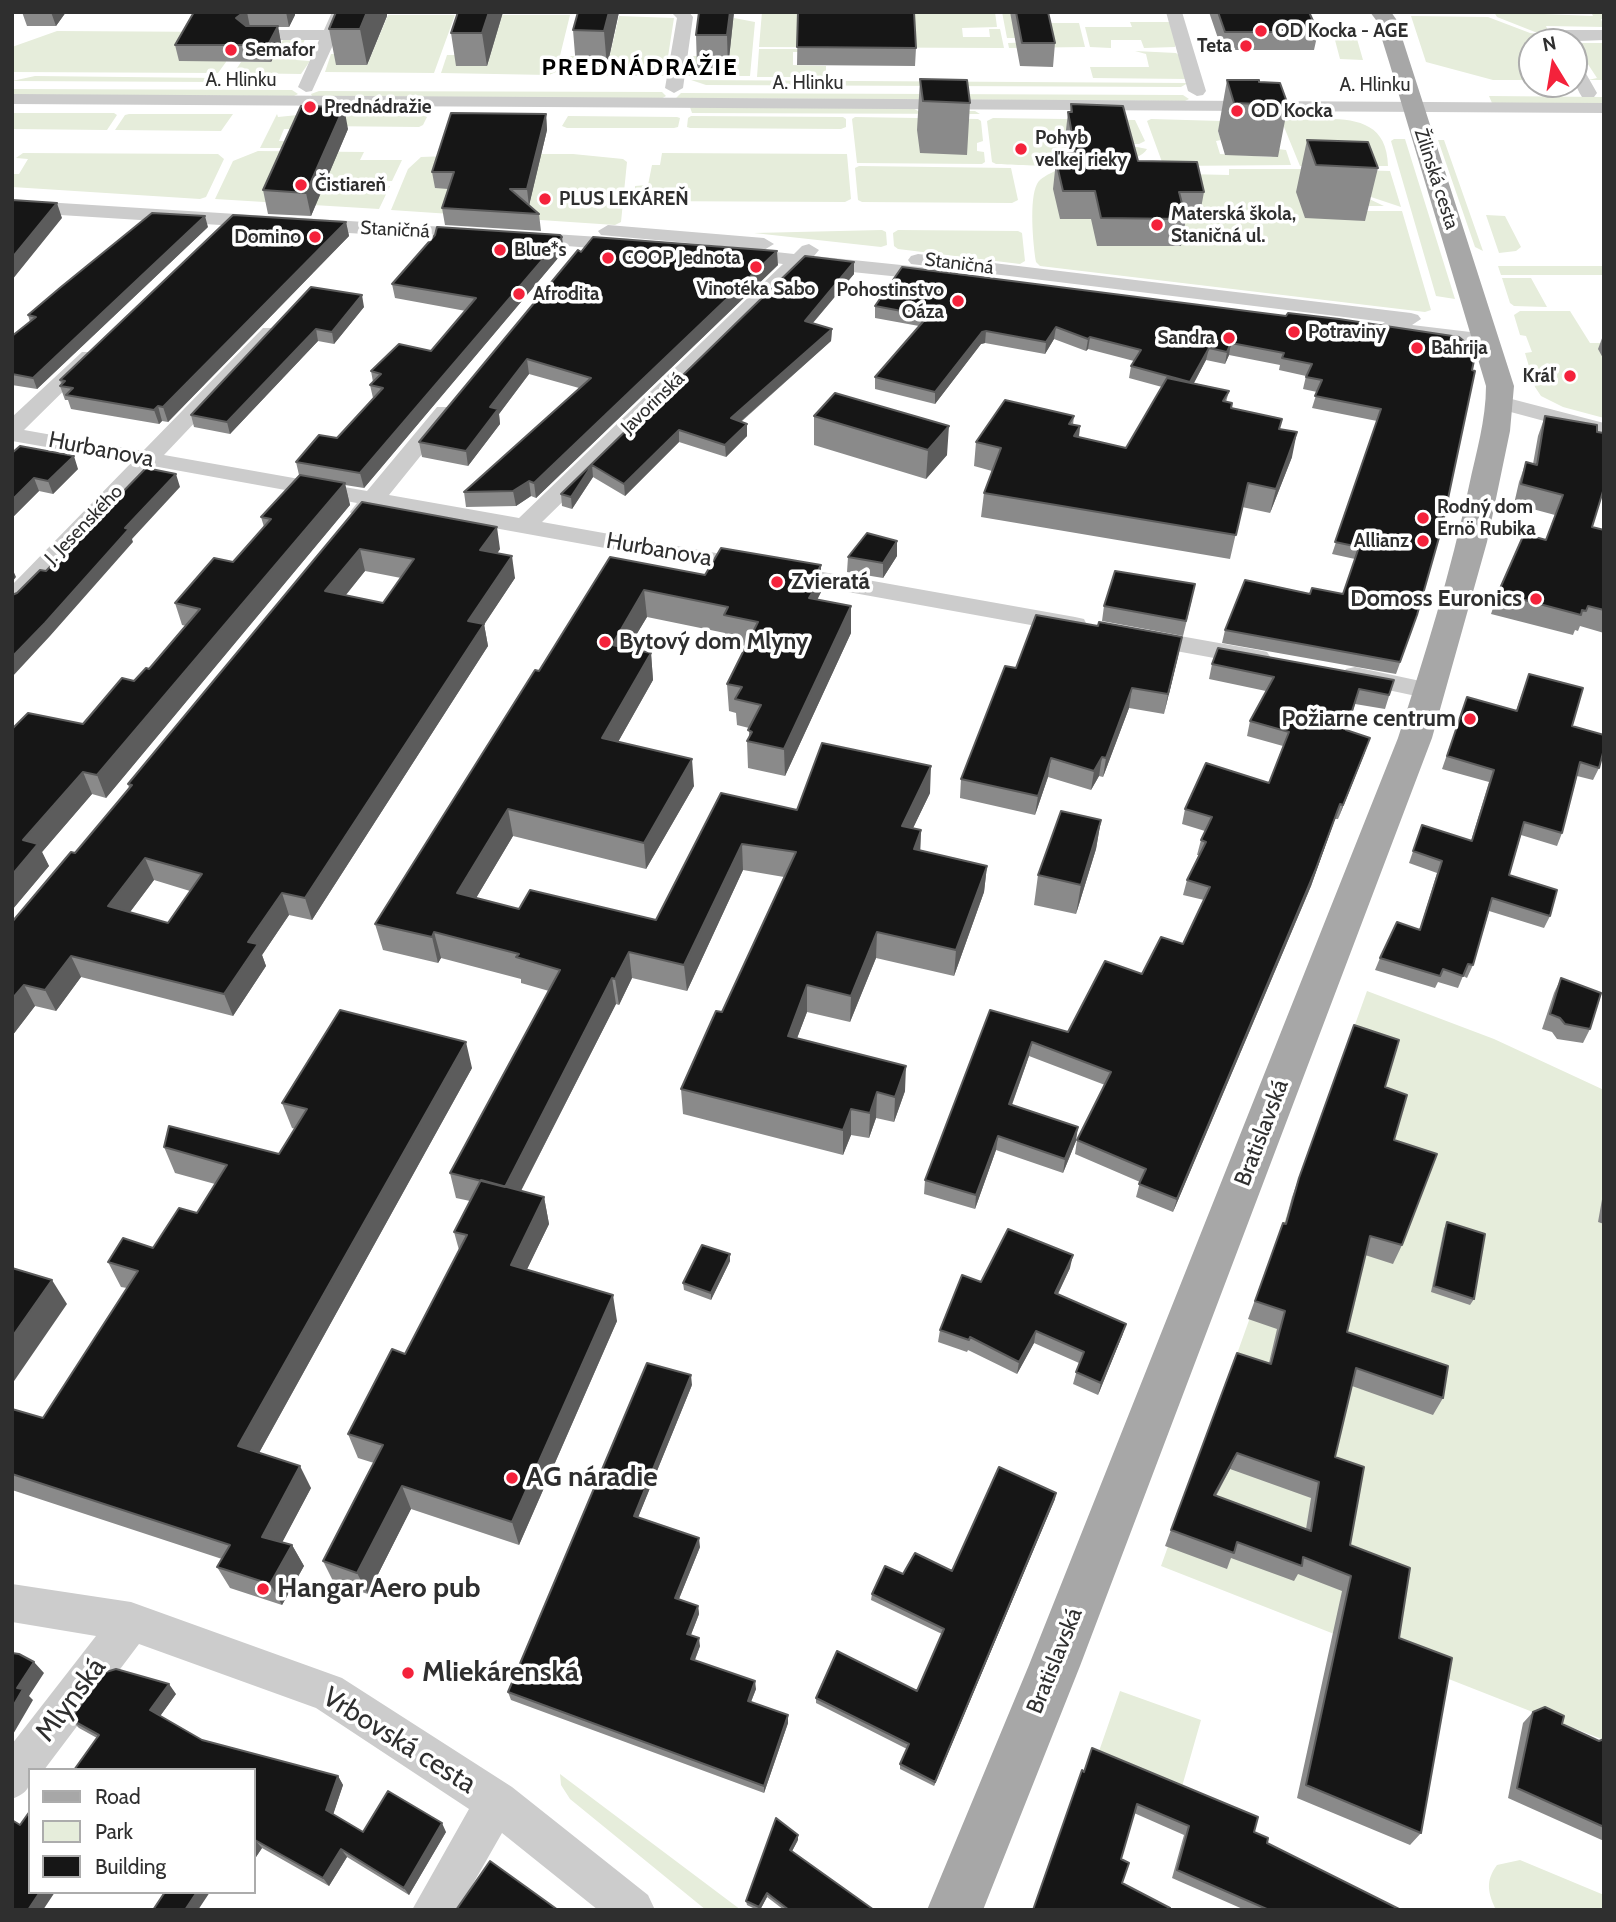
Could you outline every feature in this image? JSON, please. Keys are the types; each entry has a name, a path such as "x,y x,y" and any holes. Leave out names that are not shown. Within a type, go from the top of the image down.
{"main road":[{"name":"Žilinská cesta","path":"1384,15 1486,334"},
{"name":"Bratislavská","path":"956,1910 1054,1666 1415,738 1479,514 1500,402 1500,386 1486,334"}],"street":[{"name":"A. Hlinku","path":"306,87 340,12"},
{"path":"674,88 685,17 679,12"},
{"path":"1174,12 1197,91"},
{"name":"A. Hlinku","path":"250,35 330,35"},
{"name":"A. Hlinku","path":"12,86 1197,91 1604,108"},
{"name":"A. Hlinku","path":"12,99 1412,99 1596,93"},
{"name":"Staničná","path":"12,196 236,215"},
{"name":"Staničná","path":"12,206 236,215 500,231 583,244 806,253 1486,334"},
{"path":"214,237 236,215"},
{"name":"Javorinská","path":"523,527 806,253"},
{"name":"J. Jesenského","path":"12,600 282,319"},
{"path":"12,431 103,343"},
{"path":"346,531 459,395"},
{"path":"1500,402 1604,430"},
{"name":"Hurbanova","path":"12,431 147,459 1277,661"},
{"path":"1331,671 1430,691"},
{"name":"Vrbovská cesta","path":"12,1603 131,1622 328,1692 497,1802 633,1910"},
{"name":"Mlynská","path":"12,1778 131,1622"},
{"path":"434,1910 497,1802"}],"green space":[{"path":"762,12 995,12 997,27 962,28 963,37 990,37 989,29 1000,29 1004,48 759,47"},
{"path":"1002,12 1043,23 1079,23 1085,47 1009,48 1008,43 1037,42 1036,38 1007,38"},
{"path":"1494,12 1593,16 1591,12 1604,12 1604,19 1601,19 1604,27 1525,28 1497,17"},
{"path":"388,15 455,15 434,73 325,72 331,54 341,54 367,65"},
{"path":"502,15 570,15 556,72 549,75 441,73 447,55 459,55 456,66 487,66"},
{"path":"619,16 674,18 665,76 561,75 566,56 579,56 607,67"},
{"path":"1411,16 1488,17 1518,28 1518,80 1493,80 1426,62"},
{"path":"734,18 755,22 750,76 685,76 686,56 698,56 697,68"},
{"path":"1130,22 1170,22 1175,47 1144,48 1141,40 1111,40 1111,48 1090,47 1085,27 1132,27"},
{"path":"1331,25 1353,25 1363,60 1340,59"},
{"path":"57,31 222,32 226,62 218,73 12,72 12,47"},
{"path":"306,37 296,60 310,61 301,74 234,73 241,62 271,62 284,38"},
{"path":"1588,43 1604,43 1604,80 1588,80 1597,78 1588,64"},
{"path":"759,49 803,49 803,52 793,52 793,65 826,66 826,77 757,77"},
{"path":"1135,51 1176,53 1180,56 1187,79 1093,78 1090,67 1149,67 1146,54"},
{"path":"35,76 216,78 214,82 12,81"},
{"path":"691,80 1188,83 1181,87 706,85"},
{"path":"12,89 292,90 298,94 12,95"},
{"path":"319,91 662,92 666,96 661,99 312,96 311,94"},
{"path":"681,93 1183,95 1189,99 676,98"},
{"path":"1489,96 1604,97 1604,104 1492,103"},
{"path":"690,107 911,107 918,111 975,111 980,114 692,113"},
{"path":"12,113 117,115 107,130 12,129"},
{"path":"233,114 221,131 115,130 125,115"},
{"path":"277,114 278,117 308,114 306,129 284,129 279,141 300,141 292,148 260,148"},
{"path":"322,115 427,117 419,127 319,126"},
{"path":"568,116 680,118 678,127 674,128 567,128 562,126"},
{"path":"843,117 846,119 846,127 690,128 687,127 688,118"},
{"path":"993,118 1135,120 1145,141 1139,144 1122,144 1147,149 1138,157 1101,165 996,164 992,162 987,121"},
{"path":"852,119 978,119 981,121 983,141 977,143 977,151 984,152 985,162 857,163"},
{"path":"1339,119 1367,126 1378,134 1385,147 1388,166 1300,166 1282,122"},
{"path":"1147,121 1221,121 1218,132 1221,140 1216,141 1220,154 1272,157 1270,148 1286,150 1291,165 1171,166 1162,162"},
{"path":"1405,139 1455,299 1436,296 1391,141"},
{"path":"1438,140 1444,140 1483,251 1475,247"},
{"path":"258,151 364,152 360,160 402,160 392,181 325,185 390,186 379,209 215,199 233,161"},
{"path":"23,153 218,154 224,159 206,197 200,199 12,187 12,174 19,174 28,159 16,158"},
{"path":"662,153 847,154 851,199 845,202 635,201 635,186 648,185 652,165 660,165"},
{"path":"573,154 623,159 627,162 621,222 615,225 391,210 408,169 421,157"},
{"path":"855,168 1011,168 1018,200 1012,203 862,202 858,200"},
{"path":"1229,169 1306,169 1384,206 1360,206 1361,211 1402,211 1431,310 1425,312 1040,266 1036,262 1033,200 1040,180 1055,171 1229,175"},
{"path":"1314,169 1390,171 1401,207 1371,197"},
{"path":"1486,215 1505,216 1521,247 1516,251 1499,253"},
{"path":"898,230 1018,231 1022,233 1025,261 1020,264 898,249 894,246 893,233"},
{"path":"886,232 887,245 881,247 754,233"},
{"path":"1498,266 1604,266 1604,275 1501,275"},
{"path":"1502,278 1531,278 1547,307 1514,306 1510,303"},
{"path":"1520,311 1570,311 1590,343 1604,343 1604,418 1563,407 1541,396 1535,387 1525,353 1532,352 1526,336 1520,335 1514,315"},
{"path":"1367,991 1494,1039 1604,1090 1604,1740 1161,1566"},
{"path":"1120,1691 1201,1720 1181,1790 1097,1757"},
{"path":"560,1774 741,1910 706,1910 570,1799 561,1785"},
{"path":"1520,1860 1604,1895 1604,1910 1496,1910 1489,1887 1493,1871 1497,1865"}],"building":[{"path":"194,12 244,12 236,18 246,26 278,26 268,45 175,45"},
{"path":"336,12 367,12 360,29 329,29"},
{"path":"458,12 489,12 482,33 451,33"},
{"path":"578,12 609,12 604,31 573,30"},
{"path":"699,12 730,12 727,35 696,35"},
{"path":"798,12 914,12 916,48 797,47"},
{"path":"1016,12 1048,12 1055,43 1022,43"},
{"path":"1218,12 1309,12 1318,32 1225,32"},
{"path":"920,79 967,80 970,103 923,101"},
{"path":"1227,80 1280,83 1288,105 1234,103"},
{"path":"1071,104 1123,106 1138,161 1197,162 1204,192 1179,192 1186,219 1101,218 1095,191 1063,191 1056,161 1077,161 1068,112 1072,112"},
{"path":"301,106 344,107 306,193 263,190"},
{"path":"451,113 546,114 527,189 510,189 539,214 442,208 454,172 432,172"},
{"path":"1307,140 1368,142 1378,168 1316,165"},
{"path":"12,200 57,203 12,258"},
{"path":"152,213 205,216 33,378 12,374 12,336 36,317 28,315"},
{"path":"233,215 346,222 163,407 158,406 154,410 66,395 73,388 60,386 65,381 60,380"},
{"path":"437,227 562,237 360,473 296,462 319,435 337,438 383,388 370,385 381,374 371,371 399,344 431,351 476,298 392,284 435,235"},
{"path":"593,237 777,251 534,483 529,481 513,491 464,492 591,378 527,359 490,407 498,409 466,451 419,442 578,250 581,252"},
{"path":"805,256 854,262 805,321 832,329 731,418 747,424 725,445 679,430 624,484 592,465 571,497 561,494"},
{"path":"902,267 1286,316 1288,313 1339,319 1459,337 1476,351 1472,370 1475,371 1442,527 1417,615 1400,662 1225,630 1245,580 1310,594 1312,588 1343,594 1359,547 1335,542 1381,409 1315,396 1322,380 1306,377 1312,364 1282,358 1284,353 1231,343 1227,352 1209,348 1190,382 1131,366 1141,350 1090,337 1088,339 1056,327 1046,342 982,332 935,392 875,377 928,316 875,306"},
{"path":"311,287 362,295 332,332 316,329 227,422 191,415"},
{"path":"1167,378 1229,391 1223,401 1232,403 1231,408 1282,419 1279,429 1297,432 1276,489 1248,483 1236,535 984,493 1001,448 976,442 1005,400 1074,416 1069,424 1080,426 1074,436 1126,448"},
{"path":"835,393 949,426 928,450 814,416"},
{"path":"1545,416 1597,425 1597,432 1604,433 1604,488 1592,527 1604,530 1604,610 1588,606 1586,611 1582,610 1581,615 1498,593 1524,534 1546,540 1563,495 1521,484 1526,462 1537,465"},
{"path":"20,446 74,456 48,481 34,478 12,500 12,453"},
{"path":"146,468 176,474 12,657 12,595 40,570 46,571"},
{"path":"300,475 345,483 97,775 83,772 23,840 38,844 12,875 12,729 28,713 83,724 122,678 134,681 146,668 149,669 200,609 175,603 214,558 233,562 271,519 261,517"},
{"path":"362,502 497,527 480,550 512,556 468,621 484,624 305,898 282,893 248,942 258,944 224,994 71,956 45,990 24,985 12,999 12,922 132,785 128,784","holes":["360,549 414,559 383,603 325,591","145,858 202,874 168,923 108,906"]},
{"path":"867,533 897,541 883,563 848,557"},
{"path":"721,548 821,565 810,585 815,588 809,598 851,606 784,749 747,741 752,732 748,730 761,705 735,699 742,687 727,684 758,622 724,615 728,607 644,590 612,645 651,653 602,738 692,759 644,843 508,809 457,893 519,909 530,890 656,920 721,793 797,810 822,743 931,766 902,826 921,830 914,849 987,866 956,950 877,932 851,996 807,985 788,1036 906,1066 895,1097 877,1092 870,1113 851,1109 843,1130 681,1089 716,1011 722,1012 796,852 742,844 684,965 629,952 615,979 612,978 505,1187 450,1173 560,970 516,957 519,954 434,932 432,937 375,924 535,670 539,671 610,557 705,575"},
{"path":"1115,571 1195,584 1186,621 1104,606"},
{"path":"1036,615 1098,626 1099,622 1182,637 1168,694 1132,688 1106,758 1102,757 1094,771 1051,758 1038,796 961,779 1005,666 1016,668"},
{"path":"1218,648 1394,680 1389,695 1359,689 1346,730 1370,738 1343,805 1340,804 1315,871 1177,1199 1139,1184 1146,1169 1077,1140 1111,1072 1032,1042 1009,1104 1078,1127 1065,1159 998,1136 976,1195 925,1180 990,1010 1068,1032 1105,961 1142,974 1161,937 1183,944 1210,887 1187,880 1206,842 1201,840 1212,817 1185,809 1206,763 1269,783 1289,732 1250,721 1274,677 1212,664"},
{"path":"1529,674 1583,688 1572,726 1604,735 1599,768 1580,762 1562,833 1524,822 1509,875 1557,890 1550,916 1492,898 1473,965 1468,964 1463,976 1443,969 1440,976 1380,958 1397,922 1420,930 1442,861 1413,851 1422,825 1472,841 1494,770 1447,756 1467,697 1517,711"},
{"path":"1061,811 1101,820 1081,885 1038,875"},
{"path":"1561,978 1601,993 1590,1029 1565,1024 1560,1018 1550,1014"},
{"path":"340,1010 466,1042 238,1446 300,1466 262,1537 292,1545 270,1584 217,1567 230,1545 12,1474 12,1409 43,1418 138,1271 108,1262 123,1238 153,1248 179,1208 197,1213 227,1165 164,1147 169,1126 279,1154 307,1109 282,1103"},
{"path":"1354,1025 1399,1040 1385,1087 1407,1095 1394,1140 1437,1154 1402,1245 1370,1236 1347,1332 1448,1366 1443,1398 1356,1368 1335,1457 1364,1467 1350,1545 1410,1568 1399,1638 1452,1658 1421,1833 1306,1785 1351,1576 1303,1557 1302,1566 1237,1542 1234,1553 1171,1530 1237,1353 1271,1364 1285,1311 1255,1301 1283,1223 1286,1224 1299,1178","holes":["1237,1453 1319,1482 1311,1531 1214,1495"]},
{"path":"481,1180 544,1197 511,1265 613,1295 512,1522 402,1486 357,1573 323,1561 383,1445 348,1434 392,1349 405,1354 467,1235 454,1232"},
{"path":"1447,1222 1485,1234 1474,1299 1434,1286"},
{"path":"1008,1229 1073,1255 1055,1293 1126,1324 1101,1383 1076,1372 1084,1352 1036,1331 1019,1362 970,1337 969,1340 940,1330 962,1275 981,1282"},
{"path":"702,1245 730,1254 711,1293 683,1283"},
{"path":"12,1268 52,1280 12,1337"},
{"path":"647,1363 691,1375 634,1516 699,1538 675,1598 698,1606 687,1634 699,1638 691,1659 755,1681 748,1701 788,1715 764,1786 508,1692"},
{"path":"999,1467 1056,1493 935,1782 900,1764 909,1744 816,1698 837,1651 917,1691 944,1629 872,1594 885,1566 903,1574 915,1553 952,1571"},
{"path":"12,1653 34,1662 17,1688 23,1689 12,1708"},
{"path":"116,1669 169,1684 150,1710 202,1740 338,1776 326,1810 363,1832 388,1791 442,1823 404,1888 341,1849 323,1878 256,1841 256,1768 75,1768 99,1735 70,1719 106,1672"},
{"path":"1545,1707 1564,1716 1562,1724 1599,1741 1604,1739 1604,1827 1517,1788 1533,1712"},
{"path":"1092,1748 1258,1817 1254,1832 1268,1838 1267,1843 1401,1910 1269,1910 1177,1870 1189,1826 1137,1804 1121,1859 1129,1863 1122,1883 1170,1910 1033,1910"},
{"path":"28,1814 28,1894 39,1894 28,1910 12,1910 12,1820 20,1825"},
{"path":"776,1818 798,1835 790,1850 874,1910 789,1910 767,1893 759,1907 746,1901"},
{"path":"490,1861 558,1910 456,1910"},
{"path":"164,1894 196,1894 185,1910 153,1910"}],"place":[{"name":"OD Kocka - AGE","path":"1261,31"},
{"name":"Teta","path":"1246,46"},
{"name":"Semafor","path":"231,50"},
{"name":"Prednádražie","path":"310,107"},
{"name":"OD Kocka","path":"1237,111"},
{"name":"Pohyb veľkej rieky","path":"1021,149"},
{"name":"Čistiareň","path":"301,185"},
{"name":"PLUS LEKÁREŇ","path":"545,199"},
{"name":"Materská škola, Staničná ul.","path":"1157,225"},
{"name":"Domino","path":"315,237"},
{"name":"Blue*s","path":"500,250"},
{"name":"COOP Jednota","path":"608,258"},
{"name":"Vinotéka Sabo","path":"756,267"},
{"name":"Afrodita","path":"519,294"},
{"name":"Pohostinstvo Oáza","path":"958,301"},
{"name":"Potraviny","path":"1294,332"},
{"name":"Sandra","path":"1229,338"},
{"name":"Bahrija","path":"1417,348"},
{"name":"Kráľ","path":"1570,376"},
{"name":"Rodný dom Ernö Rubika","path":"1423,518"},
{"name":"Allianz","path":"1423,541"},
{"name":"Zvieratá","path":"777,582"},
{"name":"Domoss Euronics","path":"1536,599"},
{"name":"Bytový dom Mlyny","path":"605,642"},
{"name":"Požiarne centrum","path":"1470,719"},
{"name":"AG náradie","path":"512,1478"},
{"name":"Hangar Aero pub","path":"263,1589"},
{"name":"Mliekárenská","path":"408,1673"}],"district":[{"name":"PREDNÁDRAŽIE","path":"640,68"}]}
